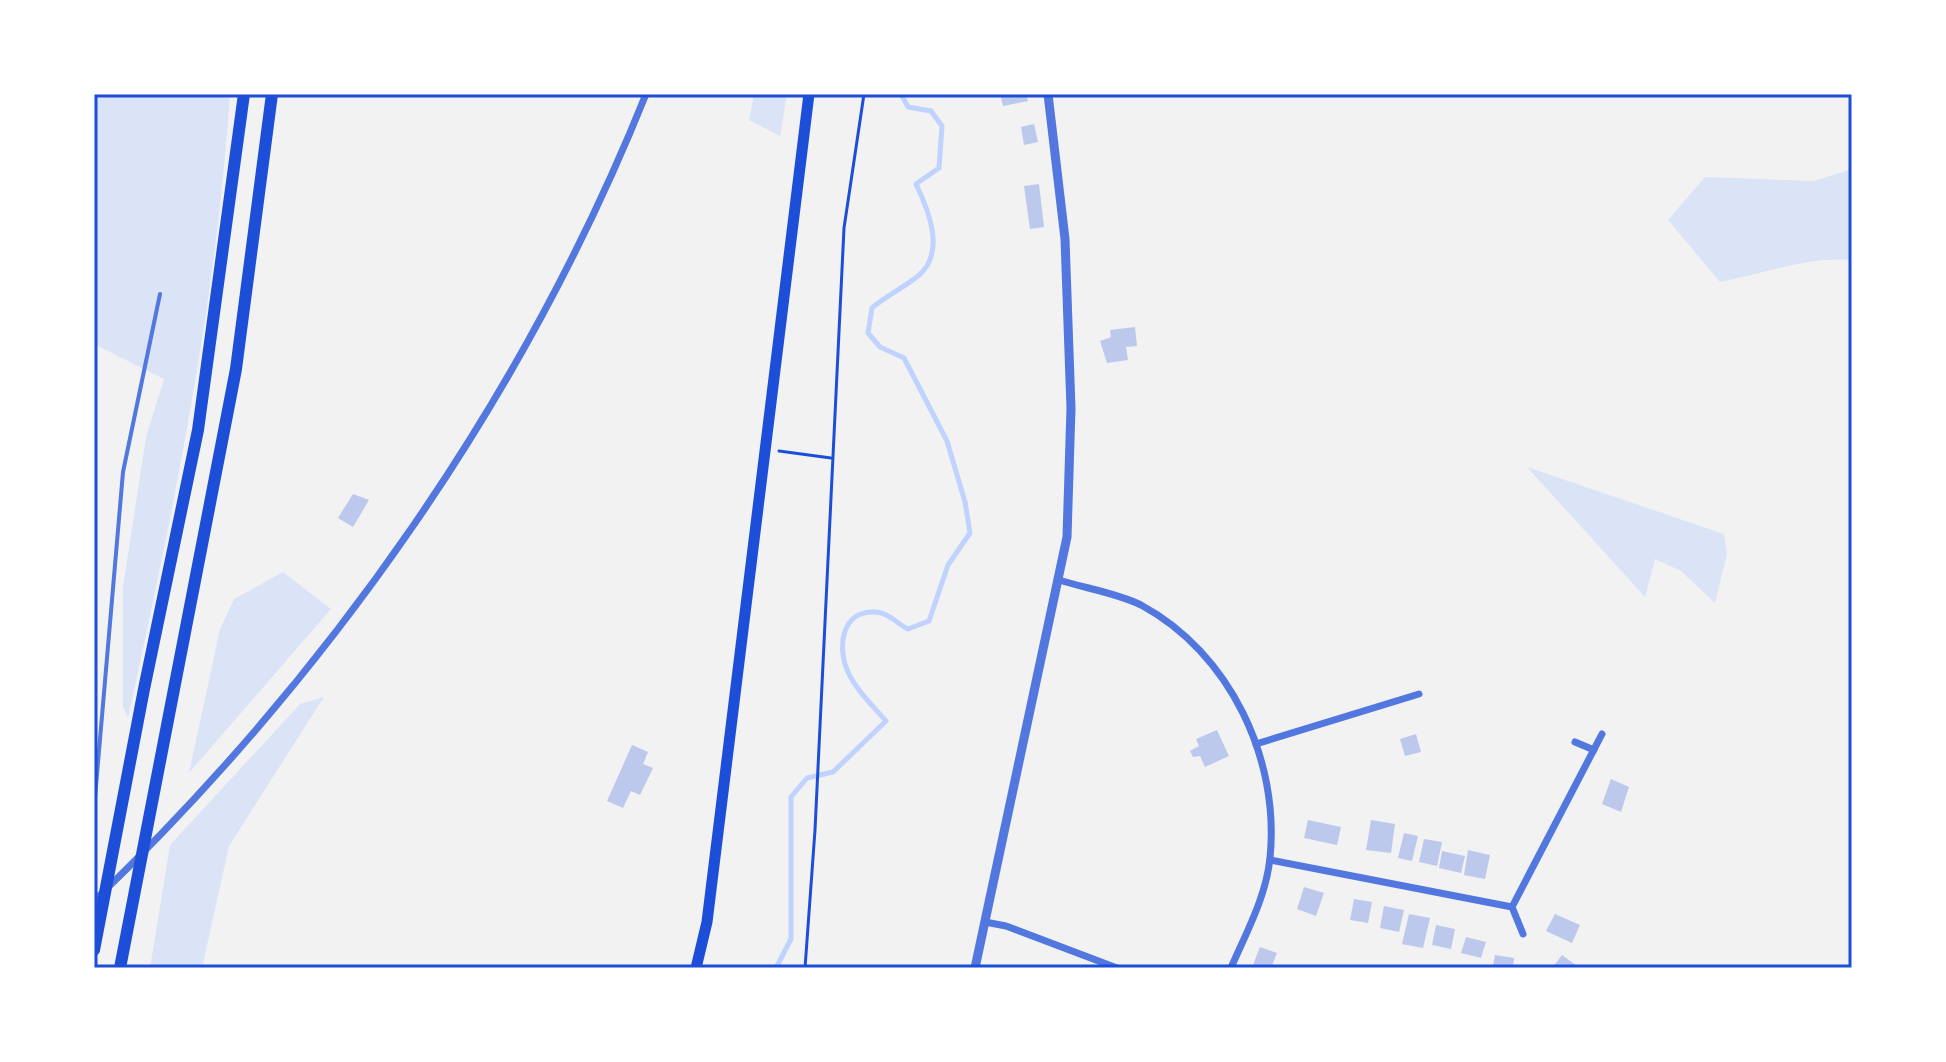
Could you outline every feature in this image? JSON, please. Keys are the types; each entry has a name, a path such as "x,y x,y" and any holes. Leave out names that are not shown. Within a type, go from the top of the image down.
{"highway":[{"path":"94,950 98,905 111,866 198,430 244,94"},
{"path":"120,968 236,369 272,94"}],"main road":[{"path":"696,968 707,922 809,94"}],"street":[{"path":"98,905 269,713 373,584 454,466 559,288 646,94"},
{"path":"975,968 1067,537 1071,408 1065,239 1048,94"},
{"path":"1059,580 1139,604 1180,632 1215,668 1238,703 1256,744 1271,803 1270,860 1261,897 1231,968"},
{"path":"1256,744 1419,694"},
{"path":"1523,934 1512,907 1602,734"},
{"path":"1575,742 1594,750"},
{"path":"1270,860 1512,907"},
{"path":"985,922 1006,926 1117,968"}],"lane":[{"path":"94,809 123,472 160,294"}],"path":[{"path":"805,968 817,796 844,228 864,94"},
{"path":"764,450 831,458"}],"shaded area":[{"path":"94,94 230,94 214,252 191,408 128,718 123,707 123,587 146,437 164,379 94,344"},
{"path":"754,94 787,94 780,136 749,120"},
{"path":"1852,169 1852,260 1802,263 1720,282 1668,220 1705,177 1814,181"},
{"path":"1527,467 1724,534 1727,554 1715,603 1681,571 1655,559 1645,597"},
{"path":"283,572 331,609 189,773 220,629 234,599"},
{"path":"324,697 229,846 202,968 150,968 170,845 300,704"}],"building":[{"path":"1000,94 1026,94 1028,101 1003,106"},
{"path":"1034,124 1038,142 1024,145 1021,127"},
{"path":"1039,184 1044,227 1030,229 1024,186"},
{"path":"1135,327 1137,346 1126,347 1128,360 1107,363 1100,341 1111,337 1110,330"},
{"path":"353,494 369,500 353,527 338,518"},
{"path":"1217,730 1229,756 1205,767 1200,756 1193,757 1190,751 1199,746 1196,739"},
{"path":"1416,734 1421,752 1405,756 1400,739"},
{"path":"632,745 648,752 643,764 653,768 640,795 631,791 623,808 607,801"},
{"path":"1611,779 1629,787 1621,812 1602,804"},
{"path":"1308,820 1341,827 1337,845 1304,838"},
{"path":"1371,820 1395,824 1391,853 1366,850"},
{"path":"1404,833 1418,836 1412,861 1398,858"},
{"path":"1424,839 1442,842 1437,866 1419,862"},
{"path":"1468,850 1490,855 1485,879 1464,875"},
{"path":"1442,851 1465,856 1461,873 1439,868"},
{"path":"1304,887 1324,893 1316,916 1297,909"},
{"path":"1354,899 1372,902 1368,923 1350,920"},
{"path":"1384,906 1404,910 1399,932 1380,928"},
{"path":"1409,914 1430,918 1423,948 1402,944"},
{"path":"1555,914 1580,925 1572,943 1546,931"},
{"path":"1436,925 1455,929 1451,949 1432,945"},
{"path":"1466,937 1486,942 1481,958 1461,953"},
{"path":"1260,947 1277,953 1271,968 1253,965"},
{"path":"1495,955 1514,958 1513,968 1486,968 1486,965 1493,966"},
{"path":"1562,955 1580,968 1552,968"}],"waterway":[{"path":"776,968 791,939 791,797 807,778 833,772 886,721 851,679 843,652 845,632 855,617 864,613 884,614 908,629 929,621 948,565 970,533 965,502 947,441 904,358 880,347 868,333 872,308 918,276 926,267 933,244 930,219 916,184 939,168 942,126 931,111 908,107 901,94"}]}
